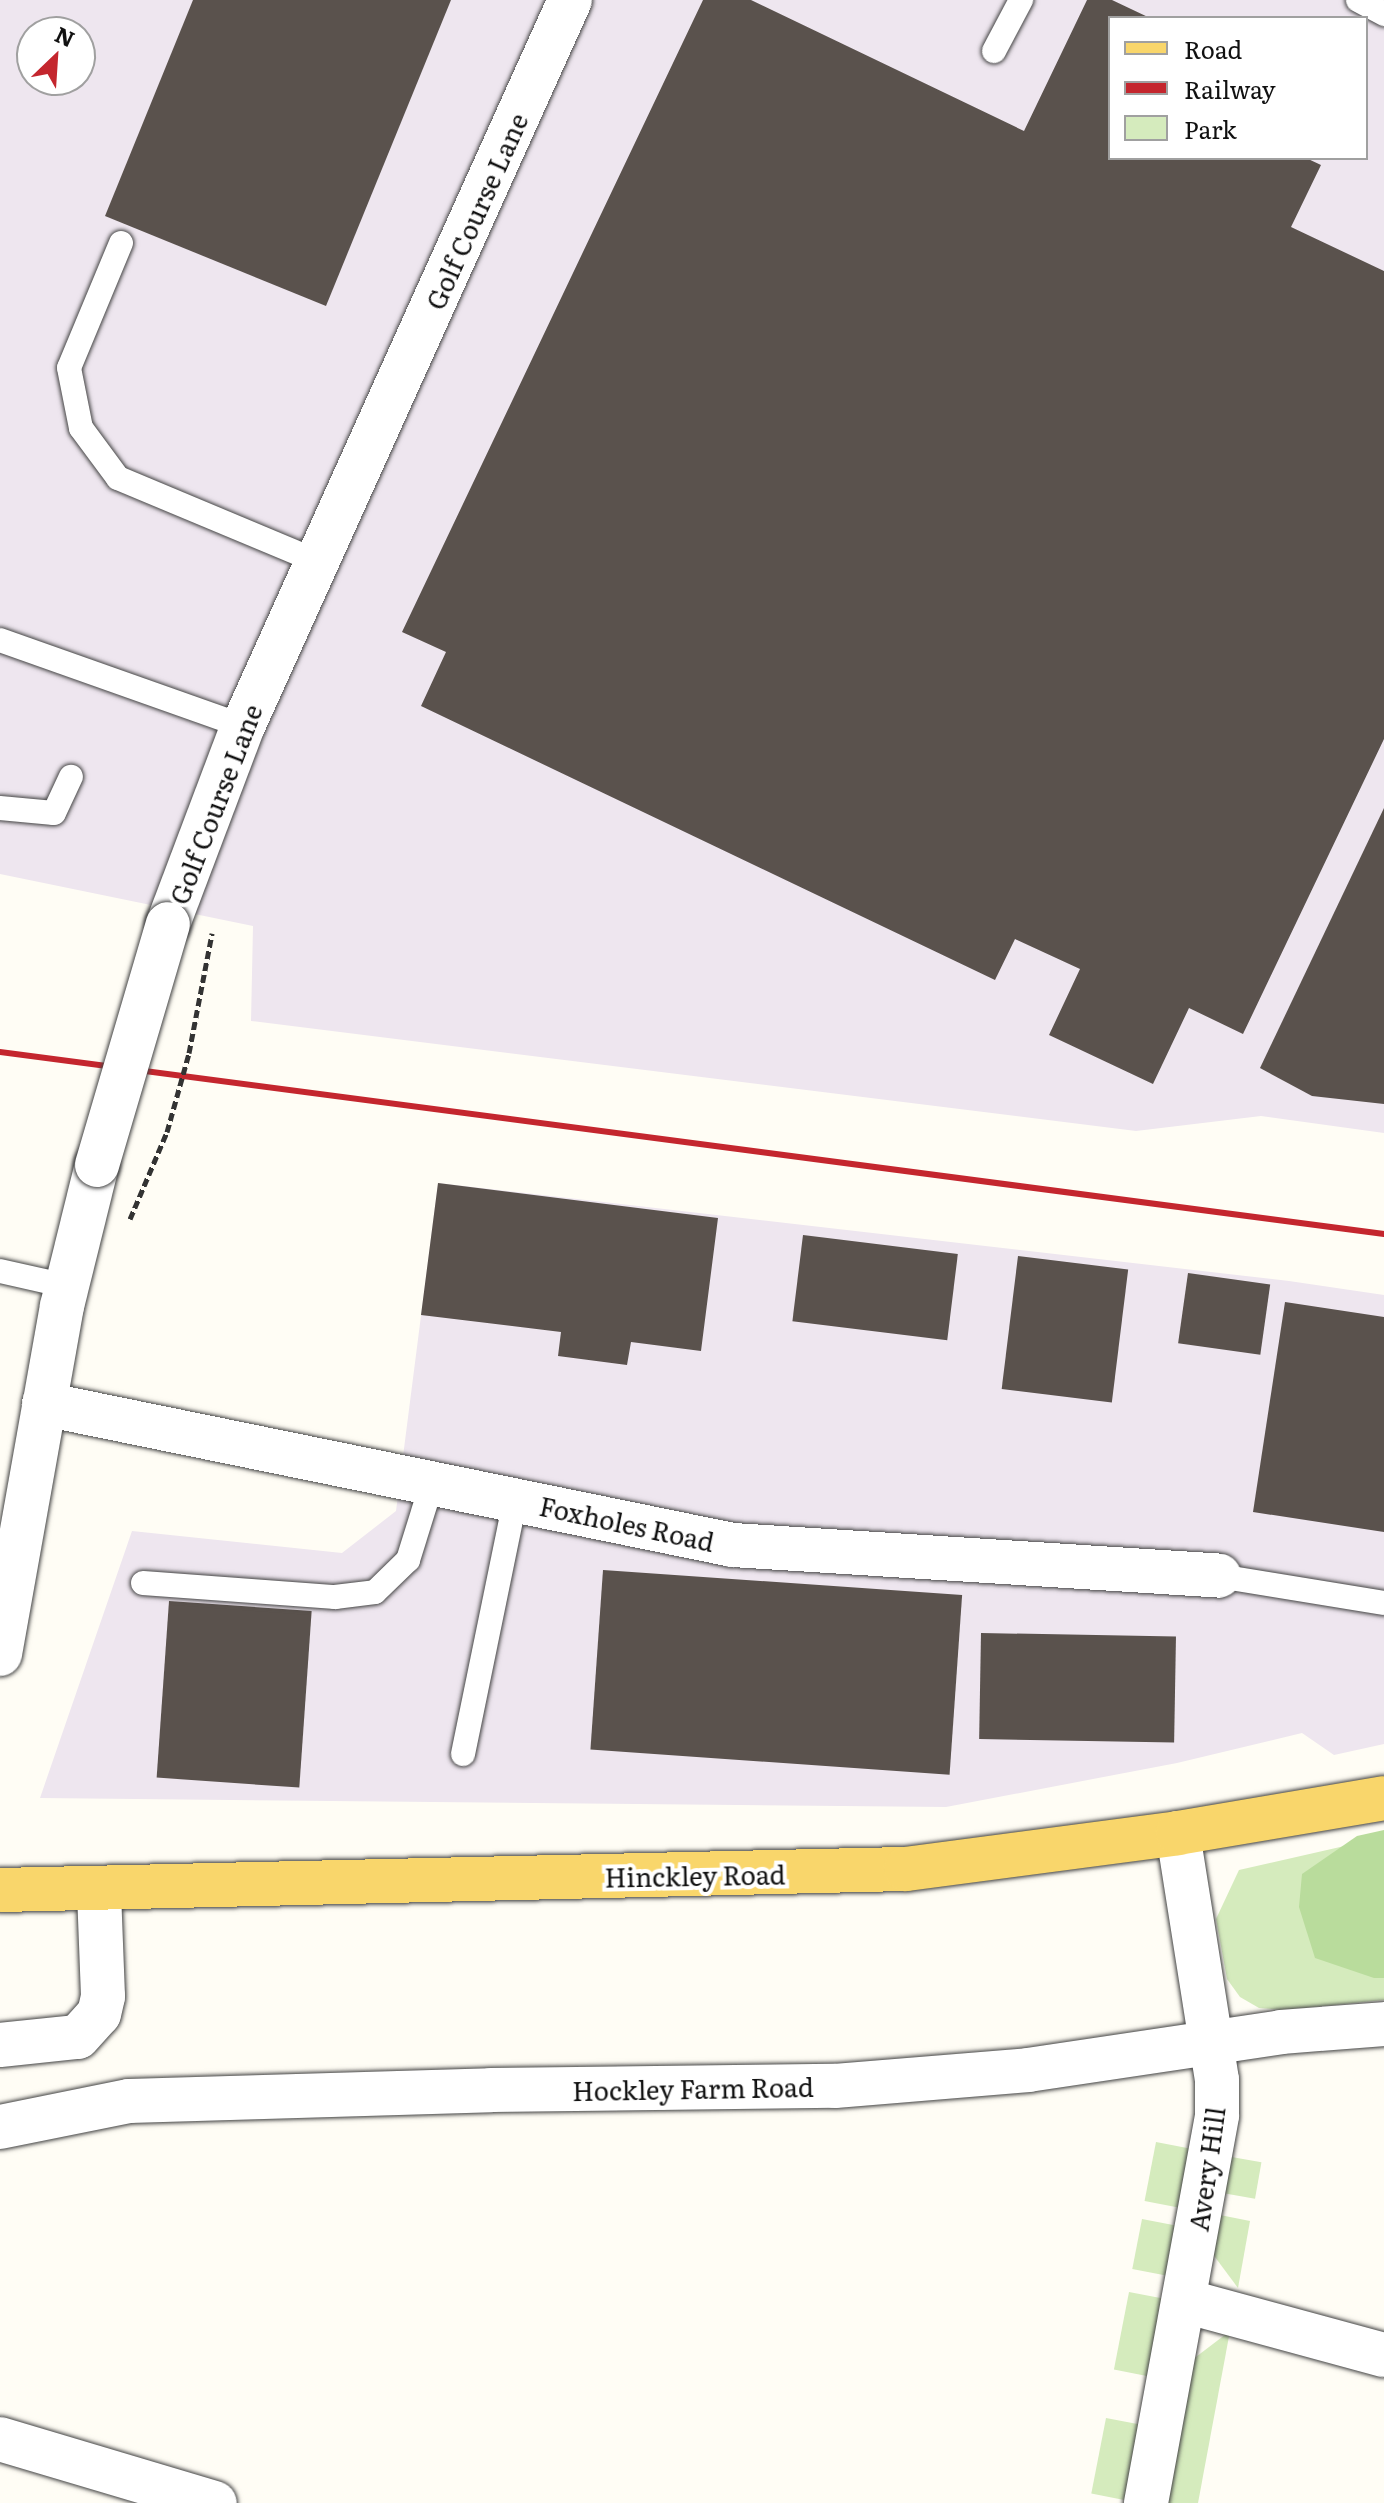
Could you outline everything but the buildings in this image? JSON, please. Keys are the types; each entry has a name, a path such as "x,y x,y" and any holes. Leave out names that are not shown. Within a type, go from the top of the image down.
{"main road":[{"name":"Hinckley Road","path":"0,1890 906,1869 1178,1833 1384,1798"}],"street":[{"name":"Golf Course Lane","path":"0,1654 67,1286 97,1165 168,924 243,726 570,0"},
{"name":"Foxholes Road","path":"44,1404 733,1545 1219,1576"},
{"name":"Avery Hill","path":"1146,2503 1217,2115 1211,2042 1178,1833"},
{"path":"0,2045 78,2037 99,2014 103,1996 99,1890"},
{"name":"Hockley Farm Road","path":"0,2127 129,2101 491,2090 835,2086 1028,2070 1211,2042 1384,2024"},
{"path":"1185,2301 1384,2355"},
{"path":"0,2439 215,2503"}],"lane":[{"path":"994,51 1021,0"},
{"path":"1358,0 1384,14"},
{"path":"121,243 69,368 81,428 118,478 319,562"},
{"path":"0,640 243,726"},
{"path":"0,808 54,813 71,777"},
{"path":"0,1271 67,1286"},
{"path":"143,1583 335,1597 375,1592 408,1560 432,1483"},
{"path":"463,1754 515,1500"},
{"path":"1219,1576 1384,1603"}],"path":[{"path":"167,1132 189,1053"}],"shaded area":[{"path":"0,0 1384,0 1384,1133 1261,1116 1136,1131 251,1021 253,926 0,874"},
{"path":"438,1183 1289,1281 1384,1295 1384,1744 1334,1755 1302,1733 1177,1763 946,1807 40,1798 132,1531 342,1553 396,1511"}],"green space":[{"path":"1384,1830 1384,1978 1374,1978 1315,1958 1299,1907 1302,1874 1357,1836"},
{"path":"1384,1837 1384,2000 1283,2010 1259,2008 1240,1997 1227,1979 1216,1919 1239,1870"},
{"path":"1156,2142 1192,2149 1181,2208 1145,2201"},
{"path":"1226,2156 1261,2162 1255,2199 1220,2192"},
{"path":"1215,2214 1250,2221 1238,2288 1209,2249"},
{"path":"1142,2219 1178,2226 1169,2276 1132,2269"},
{"path":"1129,2292 1164,2299 1149,2376 1114,2370"},
{"path":"1230,2331 1198,2503 1162,2503 1188,2363"},
{"path":"1106,2418 1141,2425 1127,2500 1091,2494"}],"railway":[{"path":"0,1052 1384,1234"}]}
